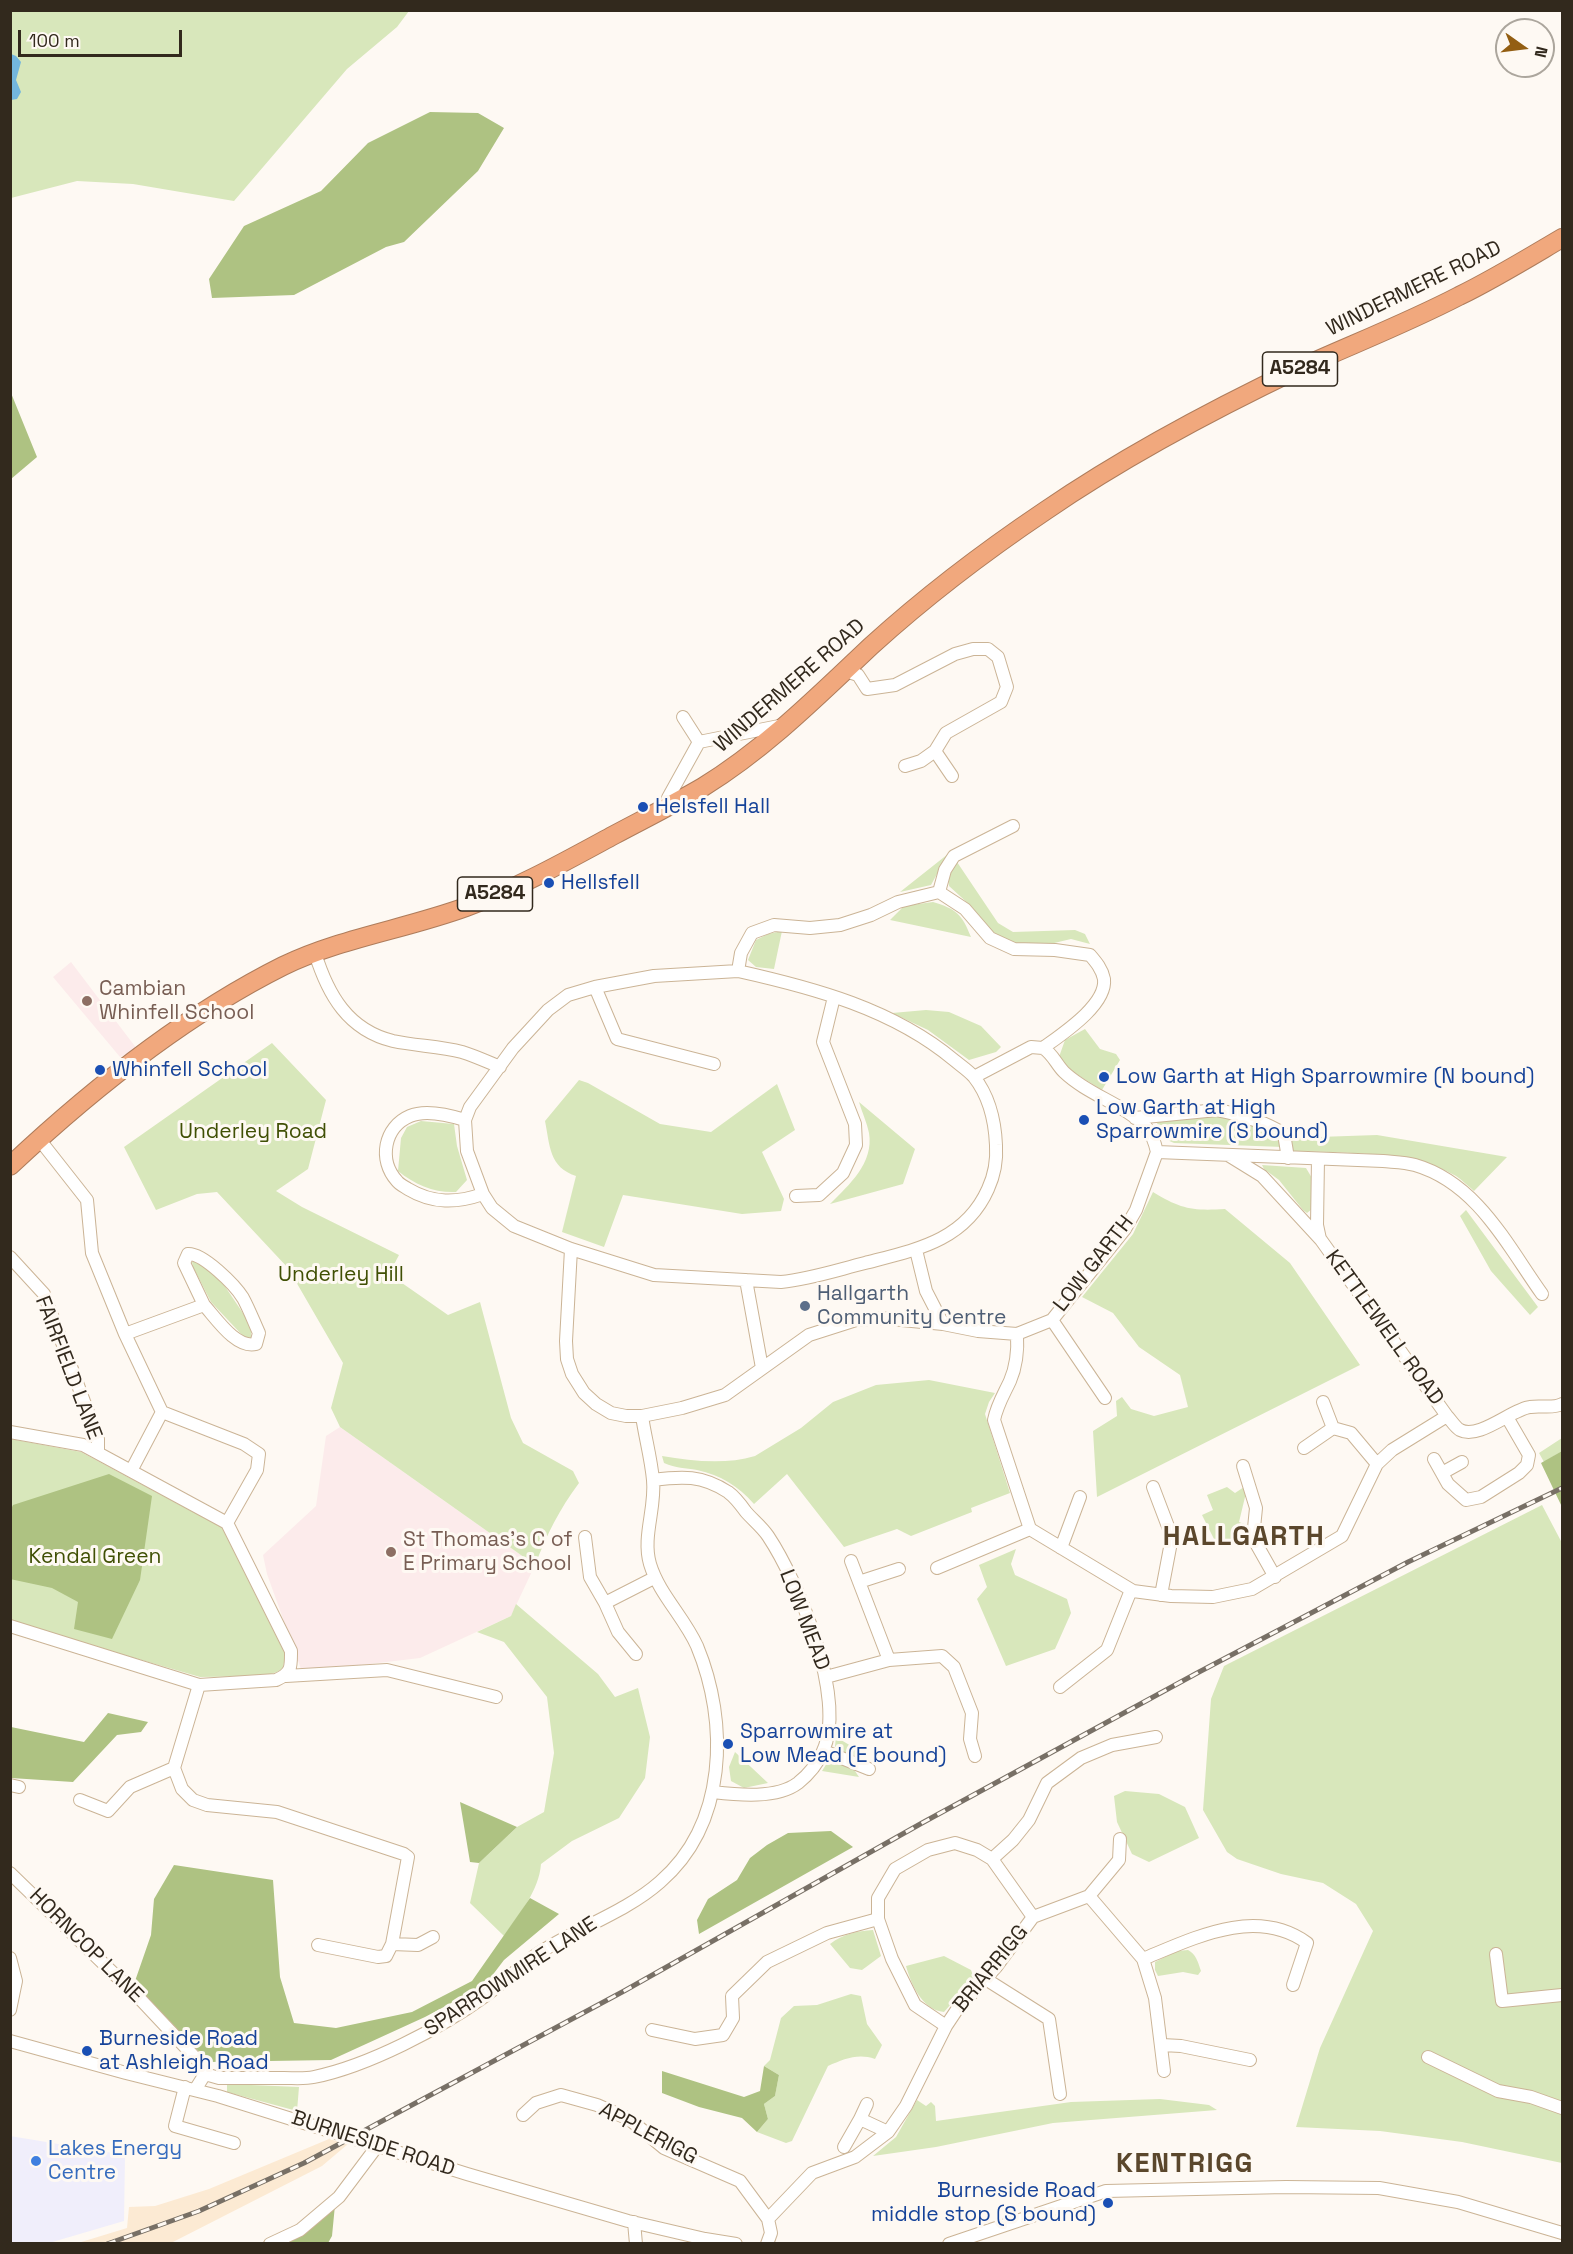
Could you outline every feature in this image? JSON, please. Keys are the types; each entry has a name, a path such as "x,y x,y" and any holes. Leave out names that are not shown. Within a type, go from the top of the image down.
{"highway":[{"name":"WINDERMERE ROAD","path":"10,1166 39,1139 130,1065 230,996 286,965 315,953 467,906 546,872 702,787 740,762 785,725 924,601 964,569 1044,512 1127,458 1253,391 1388,331 1463,294 1563,238"}],"street":[{"path":"848,668 852,673 858,675 867,689 895,685 955,654 973,649 988,650 998,657 1007,687 1001,702 946,733 935,751 905,766"},
{"path":"683,717 699,742"},
{"path":"664,808 699,742 785,725"},
{"path":"935,751 952,776"},
{"path":"939,892 945,870 954,856 1013,826"},
{"path":"738,971 741,953 752,933 774,926 810,928 840,925 871,915 897,902 939,892 965,909 990,938 998,942 1014,949 1082,952 1090,955 1100,968 1104,981 1100,998 1074,1025 1043,1048"},
{"path":"315,953 321,972 340,1006 351,1020 363,1029 392,1040 462,1052 500,1067"},
{"path":"738,971 790,983 834,997 887,1017 933,1042 974,1077 986,1099 995,1126 997,1152 993,1178 982,1202 965,1223 945,1237 916,1250 801,1280 781,1282 654,1275 571,1249 514,1226 492,1208 483,1194 466,1151 465,1120 481,1090 513,1048 548,1010 568,995 595,987 654,976 738,971"},
{"path":"595,987 617,1039 714,1064"},
{"path":"796,1196 819,1195 843,1173 856,1145 855,1124 823,1041 834,997"},
{"path":"974,1077 1031,1047 1043,1048 1050,1052 1065,1073 1147,1128 1157,1152 1412,1164 1448,1179 1477,1202 1542,1294"},
{"path":"1135,1118 1217,1110 1226,1112 1276,1129 1284,1134 1288,1158"},
{"path":"465,1120 446,1114 412,1115 388,1135 385,1149 387,1162 397,1182 433,1200 462,1201 483,1194"},
{"path":"39,1139 87,1200 92,1253 125,1334 162,1412 244,1444 259,1454 257,1470 227,1523"},
{"name":"LOW GARTH","path":"571,1249 566,1341 567,1359 572,1374 584,1393 611,1413 642,1416 682,1408 725,1395 809,1335 856,1320 881,1318 1017,1334 1052,1320 1125,1229 1136,1210 1157,1152"},
{"name":"KETTLEWELL ROAD","path":"1228,1155 1262,1176 1321,1240 1447,1416"},
{"name":"KETTLEWELL ROAD","path":"1318,1159 1317,1225 1321,1240"},
{"path":"916,1250 926,1291 944,1324"},
{"path":"188,1254 195,1254 206,1260 242,1296 259,1333 256,1344 250,1345 237,1340 204,1305 184,1263 188,1254"},
{"name":"FAIRFIELD LANE","path":"10,1257 44,1294 98,1439 98,1453"},
{"path":"746,1280 762,1368"},
{"path":"125,1334 204,1305"},
{"path":"1052,1320 1105,1398"},
{"path":"1017,1334 1018,1354 1011,1379 997,1405 994,1420 1030,1529 1131,1590 1161,1594 1213,1597 1252,1588 1275,1577 1342,1536 1377,1464 1392,1450 1447,1416 1460,1430 1467,1432 1480,1430 1528,1407 1558,1407 1563,1404"},
{"path":"1323,1402 1333,1428"},
{"path":"131,1471 162,1412"},
{"name":"SPARROWMIRE LANE","path":"205,2074 219,2078 312,2078 351,2066 428,2032 484,1997 536,1955 632,1901 659,1883 676,1867 691,1847 705,1821 713,1792 717,1741 711,1687 696,1645 654,1578 649,1560 647,1541 653,1480 642,1416"},
{"path":"1434,1459 1448,1484 1466,1500 1481,1497 1519,1473 1527,1465 1529,1455 1507,1417"},
{"path":"1333,1428 1351,1433 1377,1464"},
{"path":"1304,1448 1333,1428"},
{"path":"10,1432 83,1445 227,1523 291,1651 291,1667 286,1676"},
{"path":"1442,1473 1462,1462"},
{"path":"1242,1467 1256,1508 1253,1538 1275,1577"},
{"name":"LOW MEAD","path":"653,1480 681,1476 705,1480 730,1493 767,1535 789,1574 806,1614 826,1677 829,1723 824,1750 812,1769 796,1785 771,1793 741,1796 713,1792"},
{"path":"1153,1487 1172,1538 1161,1594"},
{"path":"1060,1548 1080,1497"},
{"path":"937,1568 1030,1529"},
{"path":"585,1538 590,1577 618,1632 636,1654"},
{"path":"851,1561 889,1660"},
{"path":"859,1582 899,1569"},
{"path":"605,1603 654,1578"},
{"path":"1060,1687 1107,1650 1131,1590"},
{"path":"10,1626 199,1685 276,1680 286,1676 387,1670 496,1697"},
{"path":"826,1677 889,1660 942,1656 954,1667 972,1713 969,1738 975,1756"},
{"path":"199,1685 174,1768 183,1789 193,1800 207,1805 277,1812 405,1854 408,1857 392,1944 386,1956 378,1957 318,1945"},
{"path":"992,1859 1013,1840 1029,1820 1047,1783 1082,1758 1113,1745 1156,1737"},
{"path":"824,1750 868,1769"},
{"path":"80,1800 108,1811 130,1787 174,1768"},
{"name":"BRIARRIGG","path":"768,2219 812,2174 855,2157 888,2132 906,2106 946,2026 956,2011 996,1967 1034,1917 1089,1896 1119,1860 1120,1839"},
{"path":"946,2026 915,2005 892,1959 878,1919 878,1898 895,1869 928,1850 955,1844 977,1850 992,1859 1034,1917"},
{"name":"HORNCOP LANE","path":"10,1873 142,2001 203,2066 205,2074"},
{"path":"1089,1896 1143,1959 1155,1998 1164,2071"},
{"path":"652,2030 695,2039 723,2035 733,2018 732,1996 767,1962 827,1934 878,1919"},
{"path":"1143,1959 1198,1936 1244,1926 1273,1927 1293,1933 1307,1943 1293,1985"},
{"path":"392,1944 418,1946 433,1937"},
{"path":"1496,1954 1502,2001 1563,1995"},
{"path":"10,1958 16,1981 10,2010"},
{"path":"984,1978 1049,2019 1060,2094"},
{"name":"BURNESIDE ROAD","path":"10,2040 218,2096 466,2174 634,2222 736,2244"},
{"path":"1162,2045 1181,2046 1250,2060"},
{"path":"1428,2057 1492,2089 1531,2097 1563,2108"},
{"path":"205,2074 190,2089 175,2126 234,2143"},
{"path":"218,2096 219,2078"},
{"name":"APPLERIGG","path":"523,2115 536,2103 561,2095 597,2105 629,2119 664,2148 740,2181 768,2219"},
{"path":"844,2147 867,2104"},
{"path":"860,2119 888,2132"},
{"path":"270,2244 300,2229 339,2197 378,2145"},
{"path":"949,2244 1106,2191 1275,2187 1379,2188 1458,2202 1563,2233"},
{"path":"767,2244 771,2233 768,2219"},
{"path":"634,2222 636,2244"}],"shaded area":[{"name":"Cambian Whinfell School","path":"71,962 137,1049 120,1057 53,977"},
{"name":"St Thomas's C of E Primary School","path":"340,1427 535,1565 511,1616 420,1658 310,1671 301,1669 267,1574 263,1555 316,1506 326,1436"},
{"path":"10,2136 125,2155 124,2221 49,2243 11,2243"},
{"path":"329,2139 348,2144 322,2166 171,2243 78,2243 127,2228 129,2207 155,2206 209,2189"}],"green space":[{"path":"10,11 409,11 397,27 347,69 234,201 133,184 77,181 11,198"},
{"path":"430,112 478,113 504,128 478,171 404,242 386,247 294,295 212,298 209,279 244,226 321,191 368,143"},
{"path":"11,393 37,457 10,479"},
{"path":"948,854 931,885 900,892"},
{"path":"957,862 998,923 1013,932 1075,930 1085,934 1090,944 1071,939 1050,944 1011,943 992,934 972,907 949,886 948,878 951,868"},
{"path":"933,902 953,910 961,918 971,937 890,920 904,906"},
{"path":"782,931 774,969 756,967 748,960 756,940"},
{"path":"926,1010 949,1012 981,1026 1001,1047 996,1052 969,1060 928,1030 892,1013"},
{"path":"1085,1029 1100,1049 1116,1054 1120,1060 1102,1090 1070,1070 1059,1057 1065,1040"},
{"path":"272,1043 326,1100 308,1169 276,1191 302,1207 399,1255 389,1274 448,1315 480,1302 511,1418 523,1443 573,1471 579,1483 554,1522 535,1565 340,1427 331,1408 343,1363 288,1268 217,1192 197,1194 156,1210 124,1147"},
{"path":"579,1080 660,1124 711,1132 777,1084 795,1130 762,1152 784,1199 781,1211 742,1214 623,1195 604,1247 562,1232 576,1176 560,1167 552,1154 545,1121"},
{"path":"859,1102 915,1149 903,1184 830,1204 858,1173 868,1154 869,1133"},
{"path":"1222,1116 1276,1132 1283,1147 1174,1143 1165,1139 1156,1121"},
{"path":"421,1121 454,1124 457,1146 467,1180 456,1192 426,1187 398,1171 401,1138 407,1127"},
{"path":"1377,1135 1507,1157 1474,1191 1456,1176 1419,1161 1375,1154 1290,1151 1289,1138"},
{"path":"1262,1165 1306,1168 1312,1178 1312,1209 1307,1213 1303,1210 1279,1180"},
{"path":"1153,1192 1187,1208 1225,1209 1290,1263 1360,1365 1097,1497 1093,1431 1117,1416 1116,1401 1122,1397 1131,1409 1154,1416 1188,1407 1180,1375 1139,1347 1113,1313 1082,1297 1133,1234"},
{"path":"1466,1210 1538,1307 1530,1315 1491,1271 1460,1216"},
{"path":"197,1261 220,1279 251,1325 251,1337 248,1339 243,1336 211,1302 193,1267 192,1262"},
{"path":"929,1380 995,1393 985,1414 1010,1493 971,1508 972,1512 911,1536 897,1529 844,1547 787,1474 754,1504 742,1492 721,1478 706,1472 664,1463 662,1456 697,1461 720,1461 755,1456 801,1428 833,1402 876,1385"},
{"path":"1562,1438 1562,1451 1544,1462 1539,1453"},
{"name":"Kendal Green","path":"11,1439 81,1452 223,1528 284,1648 283,1668 264,1676 200,1677 11,1622"},
{"path":"1562,1451 1562,1507 1541,1463"},
{"path":"109,1474 152,1496 140,1580 112,1639 74,1629 78,1602 52,1588 10,1579 10,1511 13,1505"},
{"path":"1227,1487 1235,1493 1244,1487 1251,1498 1245,1497 1239,1522 1250,1526 1251,1535 1218,1547 1202,1515 1213,1510 1207,1495"},
{"path":"1542,1505 1562,1543 1562,2163 1462,2142 1380,2131 1296,2127 1320,2048 1373,1931 1356,1904 1323,1883 1281,1874 1237,1859 1227,1852 1203,1810 1211,1699 1224,1666"},
{"path":"1016,1549 1011,1564 1015,1575 1067,1599 1071,1613 1055,1649 1006,1666 977,1599 987,1587 979,1565"},
{"path":"516,1604 598,1674 615,1697 638,1688 650,1737 645,1778 619,1818 572,1841 541,1864 532,1893 504,1936 470,1903 479,1863 517,1827 544,1812 554,1753 547,1697 504,1642 477,1632 511,1616"},
{"path":"108,1713 148,1722 141,1732 117,1735 73,1782 11,1778 11,1727 84,1742"},
{"path":"836,1737 868,1756 855,1759 842,1753 835,1746"},
{"path":"735,1752 768,1783 744,1788 731,1781 729,1767"},
{"path":"838,1762 853,1768 859,1777 822,1771 827,1763"},
{"path":"1125,1791 1159,1794 1185,1807 1199,1838 1149,1862 1132,1854 1117,1822 1114,1796"},
{"path":"460,1802 517,1827 479,1863 470,1862"},
{"path":"831,1831 853,1847 699,1934 697,1920 708,1899 737,1880 750,1858 788,1833"},
{"path":"174,1865 273,1880 280,1977 294,2023 336,2028 412,2012 472,1981 530,1898 559,1914 504,1960 485,1985 425,2017 331,2060 209,2062 134,1984 151,1935 154,1899"},
{"path":"873,1930 881,1956 862,1970 850,1968 830,1944 850,1934"},
{"path":"1188,1950 1198,1961 1201,1971 1198,1975 1183,1972 1158,1976 1155,1962 1177,1951"},
{"path":"944,1956 971,1970 974,1978 944,2012 929,2006 919,1995 906,1966"},
{"path":"851,1994 861,1996 867,2024 882,2045 875,2059 857,2057 828,2066 792,2141 786,2143 757,2132 768,2119 764,2104 775,2096 779,2075 764,2066 770,2060 781,2018 794,2006 817,2005"},
{"path":"764,2066 779,2075 775,2096 764,2104 768,2119 757,2132 742,2118 699,2107 662,2093 662,2071 744,2097 760,2091"},
{"path":"227,2084 299,2087 297,2111 227,2092"},
{"path":"1160,2099 1209,2105 1217,2110 1053,2123 936,2147 873,2156 896,2137 917,2100 926,2106 931,2102 935,2106 936,2121 1071,2102"},
{"path":"335,2205 332,2236 328,2243 281,2244"}],"water":[{"path":"11,54 21,62 16,80 21,92 17,99 11,100"}],"railway":[{"path":"107,2244 199,2211 304,2163 624,1991 922,1823 1199,1672 1408,1562 1562,1488"}],"place":[{"name":"Helsfell Hall","path":"643,807"},
{"name":"Hellsfell","path":"549,883"},
{"name":"Cambian Whinfell School","path":"87,1001"},
{"name":"Whinfell School","path":"100,1070"},
{"name":"Low Garth at High Sparrowmire (N bound)","path":"1104,1077"},
{"name":"Low Garth at High Sparrowmire (S bound)","path":"1084,1120"},
{"name":"Hallgarth Community Centre","path":"805,1306"},
{"name":"St Thomas's C of E Primary School","path":"391,1552"},
{"name":"Sparrowmire at Low Mead (E bound)","path":"728,1744"},
{"name":"Burneside Road at Ashleigh Road","path":"87,2051"},
{"name":"Lakes Energy Centre","path":"36,2161"},
{"name":"Burneside Road middle stop (S bound)","path":"1108,2203"}],"district":[{"name":"HALLGARTH","path":"1244,1538"},
{"name":"KENTRIGG","path":"1185,2165"}],"park label":[{"name":"Underley Road","path":"253,1132"},
{"name":"Underley Hill","path":"341,1275"}]}
